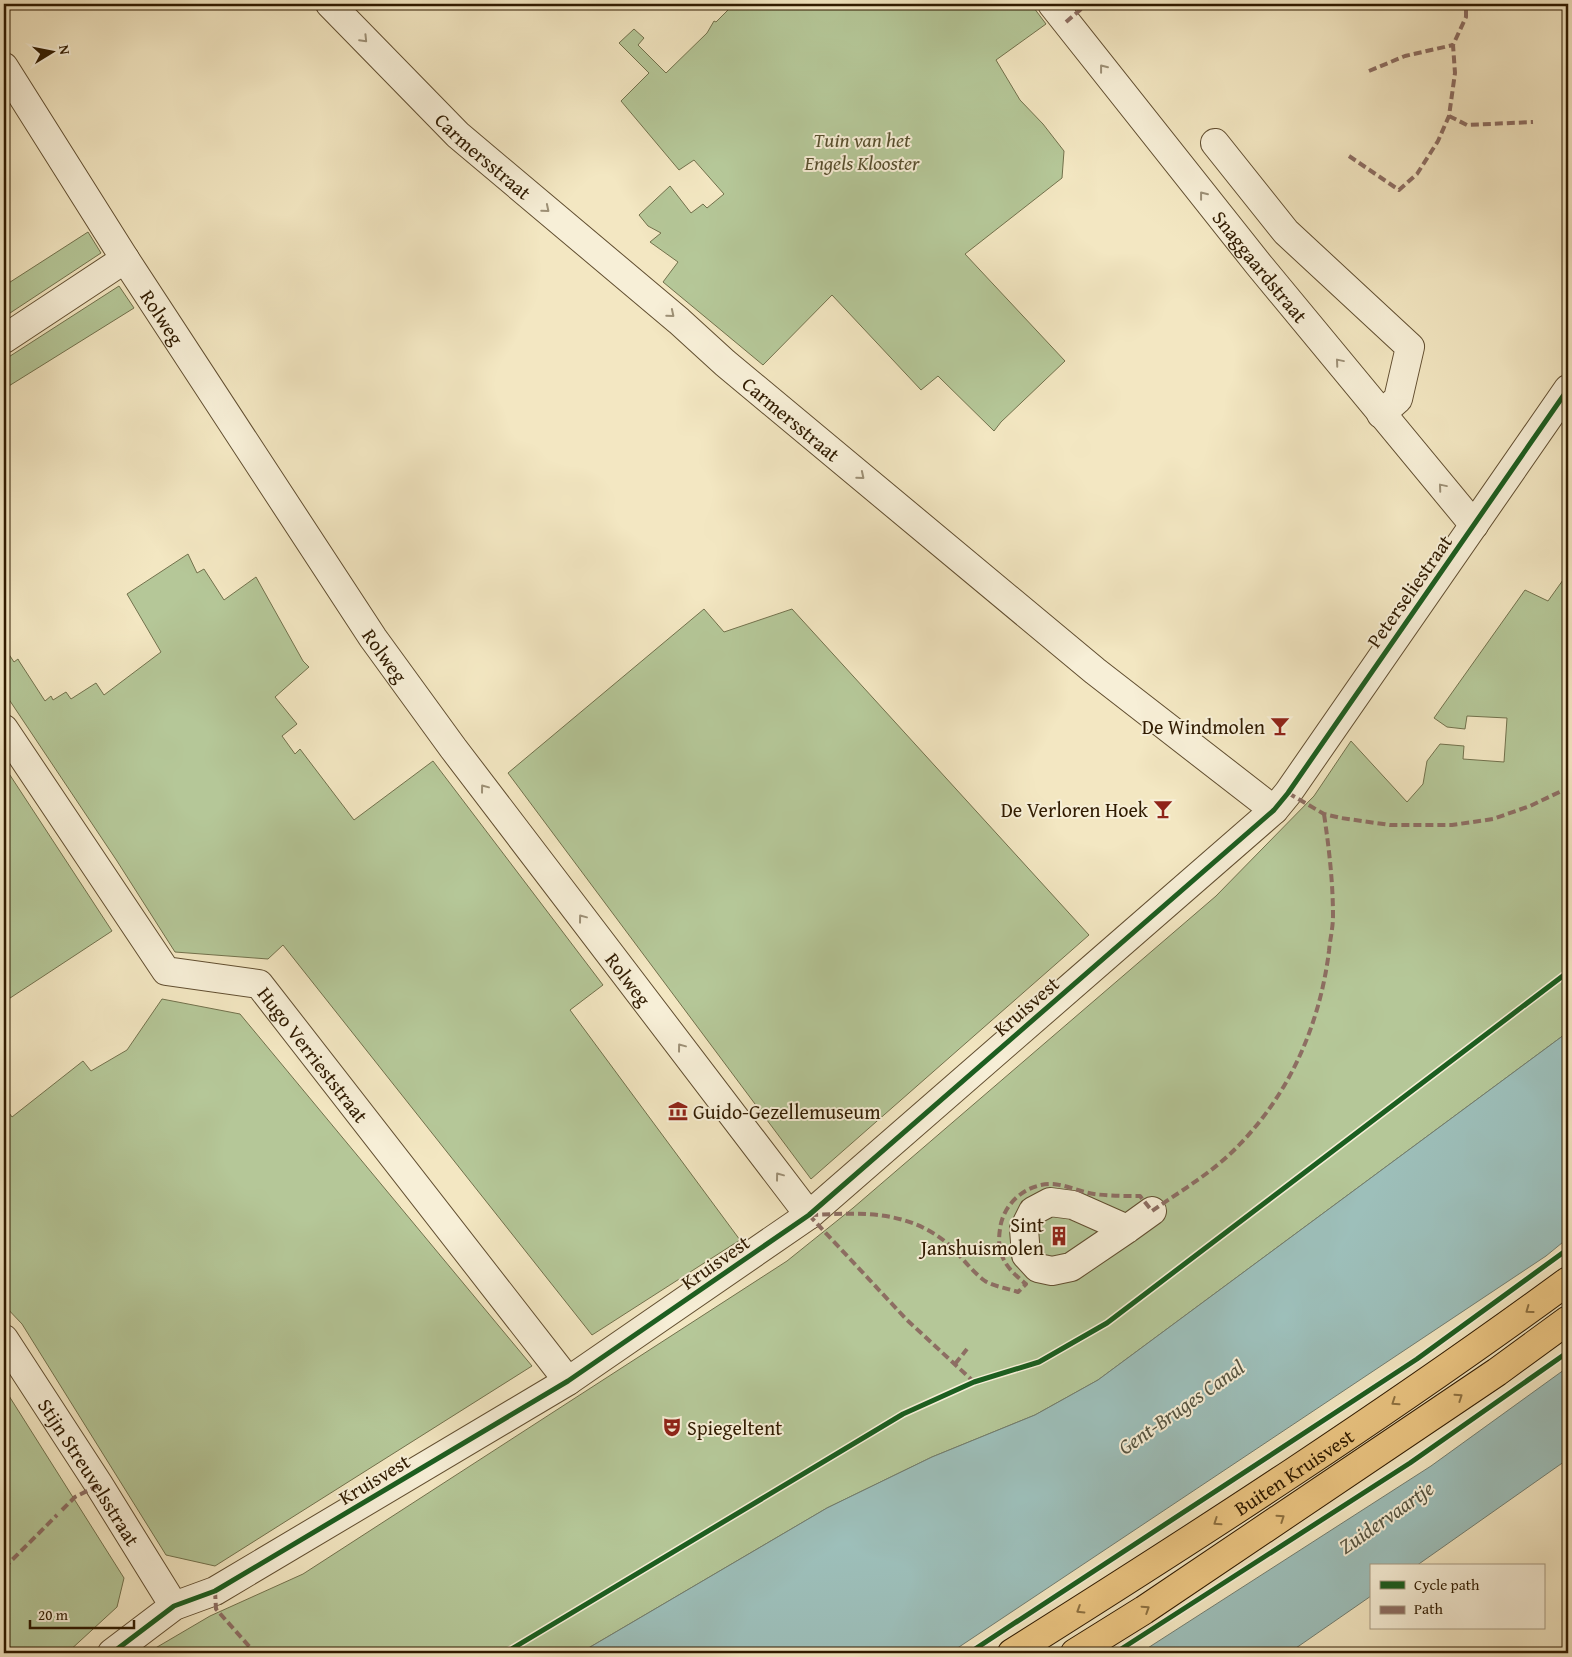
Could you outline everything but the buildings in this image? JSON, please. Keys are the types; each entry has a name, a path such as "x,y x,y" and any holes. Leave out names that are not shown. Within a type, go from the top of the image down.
{"main road":[{"name":"Buiten Kruisvest","path":"1012,1653 1167,1555 1480,1346 1568,1281"},
{"name":"Buiten Kruisvest","path":"1075,1653 1144,1610 1488,1378 1568,1320"}],"street":[{"name":"Carmersstraat","path":"330,4 458,135 679,321 725,363 1095,671 1274,810"},
{"name":"Snaggaardstraat","path":"1052,4 1259,265 1474,525"},
{"name":"Rolweg","path":"6,74 373,638 453,748 808,1215"},
{"path":"1215,143 1286,232 1410,347 1398,399 1382,414"},
{"path":"4,339 126,259"},
{"name":"Peterseliestraat","path":"1274,810 1288,793 1568,389"},
{"name":"Hugo Verrieststraat","path":"4,729 166,971 259,984 568,1380"},
{"name":"Kruisvest","path":"112,1653 174,1606 215,1592 568,1380 808,1215 1274,810"},
{"path":"1126,1229 1152,1211"},
{"name":"Stijn Streuvelsstraat","path":"4,1339 99,1485 174,1606"}],"green space":[{"name":"Tuin van het Engels Klooster","path":"734,4 1031,4 1046,24 996,60 1020,100 1043,124 1064,151 1062,178 965,254 1065,361 994,431 938,376 921,390 832,295 763,365 663,282 678,262 650,242 661,233 648,226 639,215 670,186 691,213 703,204 707,208 724,194 694,160 679,170 621,101 649,73 619,43 634,29 644,38 638,45 666,73 707,33 714,21 716,22"},
{"path":"88,232 101,253 4,317 4,286"},
{"path":"119,286 134,308 4,389 4,360"},
{"path":"188,554 197,573 204,569 224,600 256,577 303,661 309,667 275,697 297,724 282,736 295,754 300,749 354,820 433,761 603,985 570,1010 740,1240 592,1335 283,945 268,959 175,952 117,861 4,692 4,647 14,662 18,659 45,701 51,696 53,700 66,692 71,699 96,683 104,695 161,652 127,594"},
{"path":"1568,573 1568,1032 1098,1380 1035,1415 932,1457 827,1508 580,1653 147,1653 210,1616 303,1574 787,1261 853,1208 1216,896 1314,796 1351,741 1407,802 1423,784 1427,761 1440,744 1464,746 1463,759 1504,762 1507,718 1467,716 1465,729 1447,727 1434,718 1525,590 1548,601"},
{"path":"704,609 724,632 792,609 1089,935 811,1179 508,773"},
{"path":"4,766 112,931 4,1002"},
{"path":"162,999 240,1014 532,1366 215,1566 166,1555 22,1324 4,1305 4,1106 12,1117 83,1061 91,1071 127,1050"},
{"path":"4,1388 124,1578 117,1607 67,1653 4,1653"}],"water":[{"name":"Gent-Bruges Canal","path":"1568,1032 1568,1238 1546,1256 950,1653 580,1653 827,1508 932,1457 1035,1415 1098,1380"},
{"name":"Zuidervaartje","path":"1568,1367 1568,1459 1419,1564 1370,1564 1370,1597 1296,1648 1287,1653 1140,1653 1431,1466"}],"marked path":[{"path":"1066,22 1087,4"},
{"path":"1349,156 1399,190 1417,174 1438,141 1449,116 1455,73 1453,45 1466,17 1466,4"},
{"path":"1369,71 1405,56 1453,45"},
{"path":"1449,116 1467,125 1533,122"},
{"path":"1288,793 1324,814 1341,818 1390,825 1452,825 1493,819 1530,806 1568,788"},
{"path":"810,1215 864,1214 898,1219 915,1224 947,1243 985,1281 1018,1292 1026,1284 1004,1260 1001,1254 999,1238 1002,1220 1006,1211 1018,1196 1034,1187 1053,1184 1094,1194 1140,1196 1152,1211 1209,1172 1240,1144 1274,1102 1288,1079 1310,1030 1325,978 1333,920 1329,852 1324,814"},
{"path":"809,1215 907,1320 974,1382"},
{"path":"955,1364 967,1349"},
{"path":"62,1510 75,1497 99,1485"},
{"path":"4,1568 57,1515"},
{"path":"215,1591 216,1609 255,1653"}],"cycle path":[{"path":"112,1653 174,1606 215,1591 568,1381 809,1215 1274,810 1288,793 1568,389"},
{"path":"505,1653 903,1414 974,1382 1039,1362 1107,1323 1568,972"},
{"path":"969,1653 1417,1359 1568,1249"},
{"path":"1115,1653 1410,1463 1568,1352"}],"place":[{"name":"De Windmolen","path":"1280,726"},
{"name":"De Verloren Hoek","path":"1163,809"},
{"name":"Guido-Gezellemuseum","path":"678,1111"},
{"name":"Sint Janshuismolen","path":"1059,1236"},
{"name":"Spiegeltent","path":"672,1427"}]}
